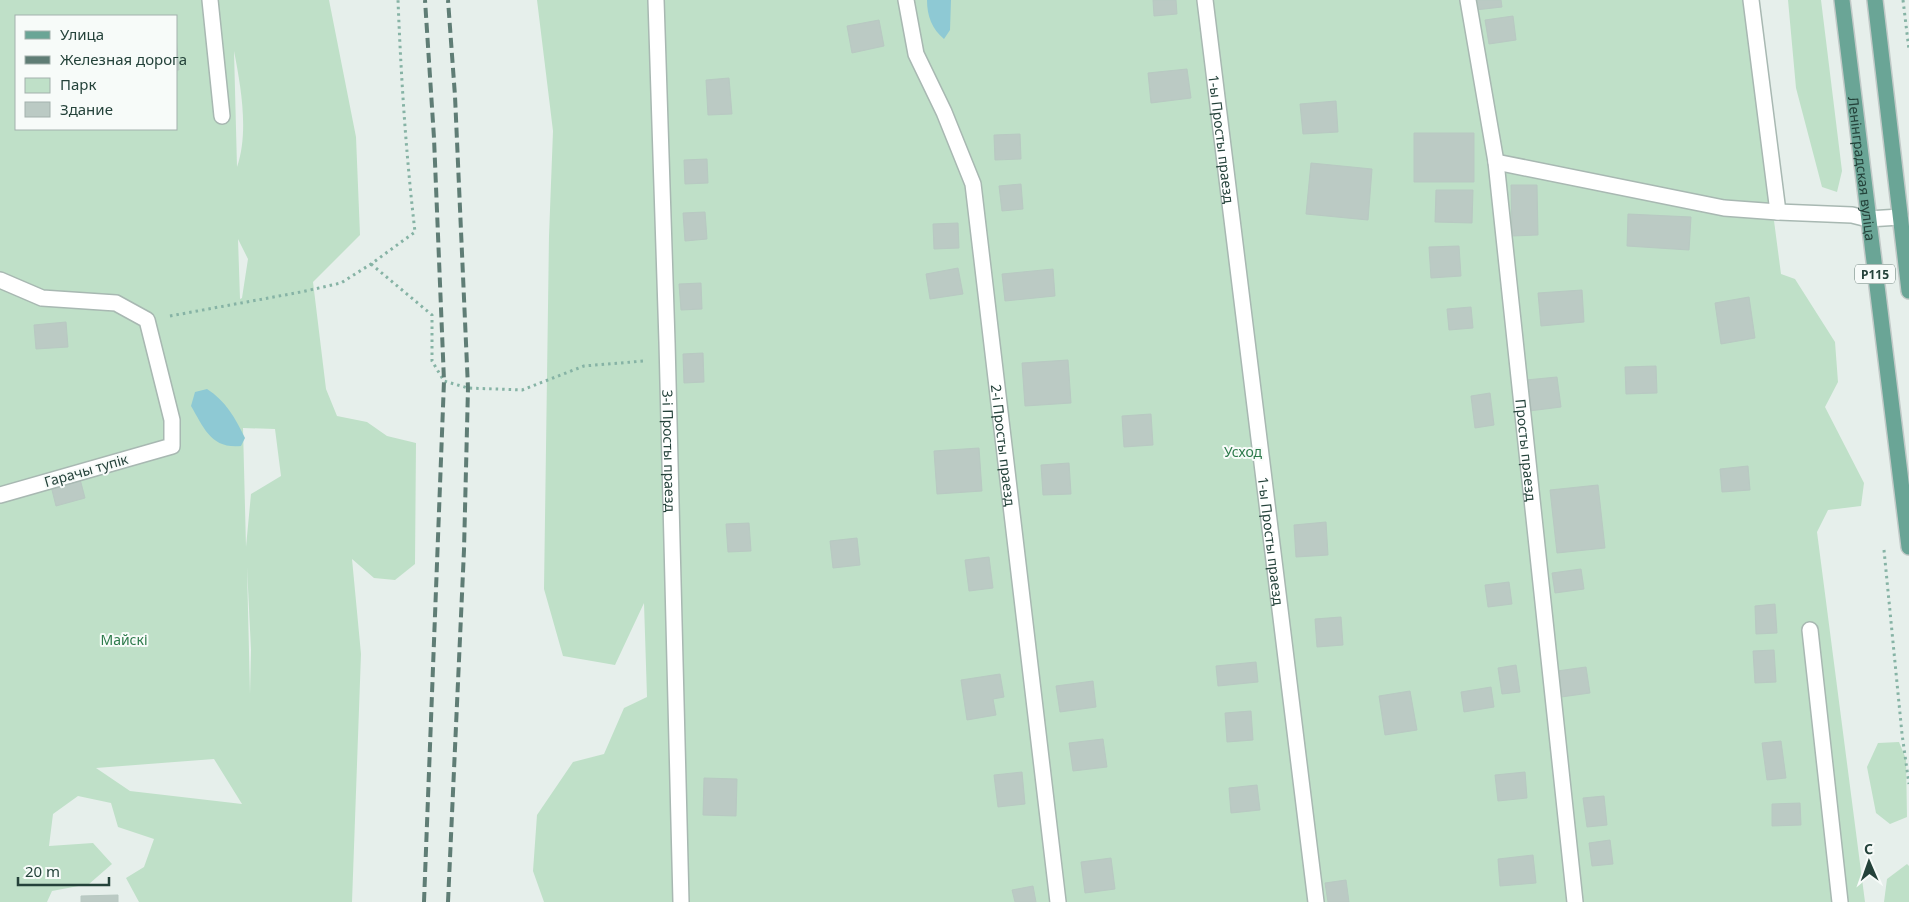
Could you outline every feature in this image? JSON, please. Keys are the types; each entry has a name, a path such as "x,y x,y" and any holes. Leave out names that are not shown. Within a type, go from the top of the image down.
{"main road":[{"name":"Ленінградская вуліца","path":"1842,0 1868,219 1905,491 1909,547"},
{"name":"Р115","path":"1875,0 1903,186 1900,217 1909,291"}],"street":[{"path":"210,0 222,116"},
{"name":"3-і Просты праезд","path":"656,0 681,902"},
{"name":"2-і Просты праезд","path":"906,0 916,54 944,112 973,184 1058,902"},
{"name":"1-ы Просты праезд","path":"1205,0 1316,902"},
{"name":"Просты праезд","path":"1468,0 1496,162 1575,902"},
{"path":"1751,0 1778,212"},
{"path":"1496,162 1724,208 1852,215 1868,219 1900,217"},
{"path":"0,280 42,298 116,303 147,320"},
{"name":"Гарачы тупік","path":"0,495 172,446 172,420 147,320"},
{"path":"1810,630 1840,902"}],"path":[{"path":"147,320 341,283 415,232 400,58 398,0"},
{"path":"1903,0 1909,50"},
{"path":"371,264 432,315 432,361 444,381 468,388 522,390 584,366 667,358"}],"green space":[{"name":"Майскі","path":"0,0 329,0 356,137 360,235 313,282 326,389 337,416 367,422 387,436 416,443 415,564 395,580 374,578 352,559 361,654 352,902 139,902 126,878 144,867 154,839 118,827 111,803 78,796 53,814 49,846 93,843 112,864 89,884 52,891 47,902 0,902","holes":["234,51 243,109 243,139 237,167","238,239 248,259 242,298 240,299","243,428 275,429 281,476 251,494 246,547","247,567 251,650 250,694","214,759 242,804 130,791 96,768"]},
{"name":"Усход","path":"537,0 1745,0 1781,274 1795,279 1835,342 1838,382 1825,407 1864,483 1861,506 1828,510 1817,532 1865,902 544,902 533,871 537,815 573,762 604,754 624,708 647,697 644,603 615,665 563,656 544,589 549,236 553,131"},
{"path":"1788,0 1821,0 1842,171 1837,192 1822,187 1796,88"},
{"path":"1899,742 1906,759 1907,817 1890,824 1876,813 1867,767 1878,743"},
{"path":"1907,864 1909,866 1909,902 1884,902 1887,879"}],"water":[{"path":"927,0 951,0 950,30 944,39 931,22"},
{"path":"207,389 225,404 234,417 245,438 241,446 222,444 215,440 200,422 191,406 195,392"}],"building":[{"path":"1153,0 1176,0 1177,14 1154,16"},
{"path":"1474,0 1501,0 1502,7 1475,10"},
{"path":"1513,16 1516,40 1489,44 1485,20"},
{"path":"879,20 884,46 852,53 847,26"},
{"path":"1187,69 1191,98 1151,103 1148,73"},
{"path":"729,78 732,114 708,115 706,80"},
{"path":"1336,101 1338,132 1303,134 1300,104"},
{"path":"1414,133 1474,133 1474,182 1414,182"},
{"path":"1020,134 1021,159 995,160 994,135"},
{"path":"707,159 708,183 685,184 684,160"},
{"path":"1311,163 1372,169 1368,220 1306,214"},
{"path":"1021,184 1023,209 1002,211 999,186"},
{"path":"1511,185 1537,185 1538,235 1512,236"},
{"path":"1436,190 1473,190 1472,223 1435,222"},
{"path":"705,212 707,239 685,241 683,213"},
{"path":"1628,214 1691,217 1689,250 1627,246"},
{"path":"958,223 959,248 934,249 933,224"},
{"path":"1459,246 1461,276 1431,278 1429,247"},
{"path":"958,268 963,294 930,299 926,274"},
{"path":"1053,269 1055,296 1005,301 1002,274"},
{"path":"701,283 702,309 681,310 679,284"},
{"path":"1582,290 1584,322 1541,326 1538,293"},
{"path":"1749,297 1755,338 1721,344 1715,303"},
{"path":"1471,307 1473,328 1449,330 1447,309"},
{"path":"66,322 68,347 36,349 34,325"},
{"path":"703,353 704,382 684,383 683,354"},
{"path":"1068,360 1071,403 1025,406 1022,363"},
{"path":"1656,366 1657,393 1626,394 1625,367"},
{"path":"1557,377 1561,407 1529,411 1526,380"},
{"path":"1490,393 1494,425 1475,428 1471,396"},
{"path":"1151,414 1153,445 1124,447 1122,416"},
{"path":"979,448 982,491 937,494 934,451"},
{"path":"1069,463 1071,494 1043,495 1041,465"},
{"path":"1748,466 1750,490 1722,492 1720,469"},
{"path":"80,479 85,498 56,506 51,486"},
{"path":"1598,485 1605,548 1557,553 1550,490"},
{"path":"1326,522 1328,555 1296,557 1294,525"},
{"path":"749,523 751,551 728,552 726,524"},
{"path":"857,538 860,565 833,568 830,541"},
{"path":"989,557 993,588 969,591 965,560"},
{"path":"1581,569 1584,589 1555,593 1552,573"},
{"path":"1509,582 1512,604 1488,607 1485,585"},
{"path":"1775,604 1777,633 1756,634 1755,606"},
{"path":"1341,617 1343,645 1317,647 1315,619"},
{"path":"1774,650 1776,682 1755,683 1753,651"},
{"path":"1256,662 1258,682 1218,686 1216,666"},
{"path":"1516,665 1520,692 1502,694 1498,668"},
{"path":"1586,667 1590,693 1561,697 1557,671"},
{"path":"1000,674 1004,697 993,699 996,715 967,720 961,680"},
{"path":"1093,681 1096,707 1060,712 1056,686"},
{"path":"1491,687 1494,707 1464,712 1461,692"},
{"path":"1410,691 1417,730 1385,735 1379,696"},
{"path":"1251,711 1253,740 1227,742 1225,713"},
{"path":"1103,739 1107,767 1073,771 1069,743"},
{"path":"1781,741 1786,778 1767,780 1762,743"},
{"path":"1022,772 1025,804 998,807 994,775"},
{"path":"1525,772 1527,798 1498,801 1495,775"},
{"path":"704,778 737,779 736,816 703,815"},
{"path":"1257,785 1260,810 1231,813 1229,788"},
{"path":"1604,796 1607,825 1587,827 1583,798"},
{"path":"1800,803 1801,825 1772,826 1772,804"},
{"path":"1610,840 1613,864 1592,866 1589,843"},
{"path":"1533,855 1536,883 1500,886 1498,859"},
{"path":"1111,858 1115,889 1085,893 1081,862"},
{"path":"1346,880 1349,902 1328,902 1325,883"},
{"path":"1033,886 1036,902 1015,902 1012,890"},
{"path":"118,895 118,902 81,902 81,896"}],"railway":[{"path":"424,902 444,381 434,138 425,0"},
{"path":"448,0 455,96 468,388 464,550 448,902"}]}
